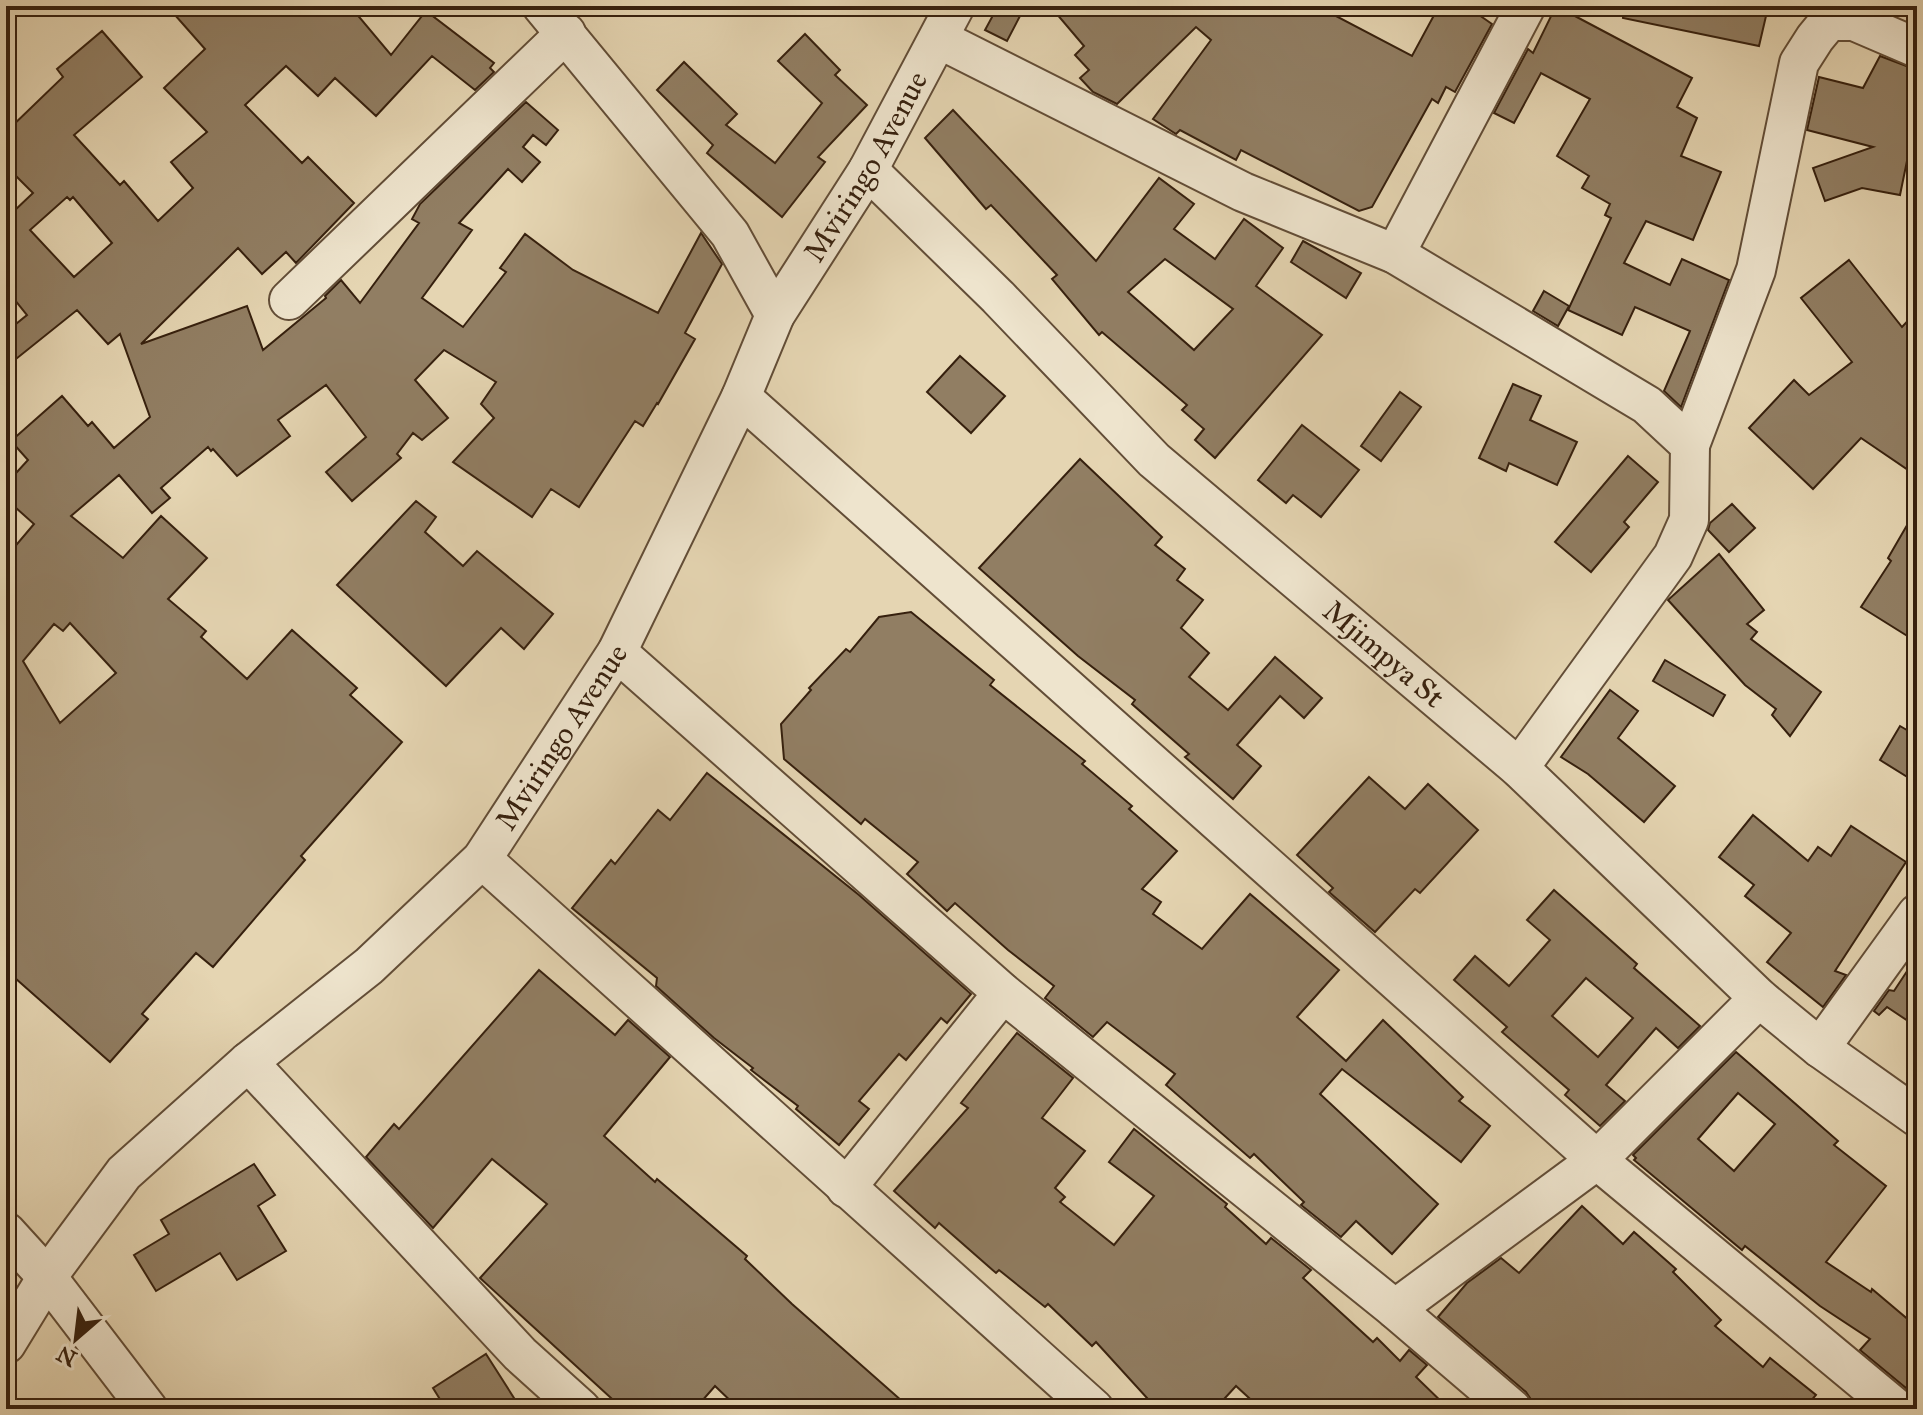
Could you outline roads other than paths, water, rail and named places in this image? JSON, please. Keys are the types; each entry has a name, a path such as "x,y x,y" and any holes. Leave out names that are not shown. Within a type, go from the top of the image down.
{"street":[{"path":"1395,254 1526,6"},
{"path":"289,300 552,14 730,234 775,315"},
{"path":"1519,768 1673,556 1689,520 1690,445 1756,270 1799,63 1829,21 1854,21 1917,48"},
{"path":"947,22 1243,192 1395,254 1647,405 1690,445"},
{"name":"Mviringo Avenue","path":"6,1344 47,1277 124,1173 248,1062 369,966 482,859 617,652 741,397 775,315 868,170 947,22"},
{"name":"Mjimpya St","path":"868,170 998,297 1154,460 1519,768 1759,998 1820,1048 1917,1117"},
{"path":"741,397 1597,1160 1897,1409"},
{"path":"617,652 1003,993 1395,1309 1512,1409"},
{"path":"482,859 1094,1409"},
{"path":"1820,1048 1917,914"},
{"path":"846,1188 1003,993"},
{"path":"1395,1309 1597,1160 1759,998"},
{"path":"248,1062 520,1354 581,1409"},
{"path":"6,1232 47,1277 148,1409"}]}
